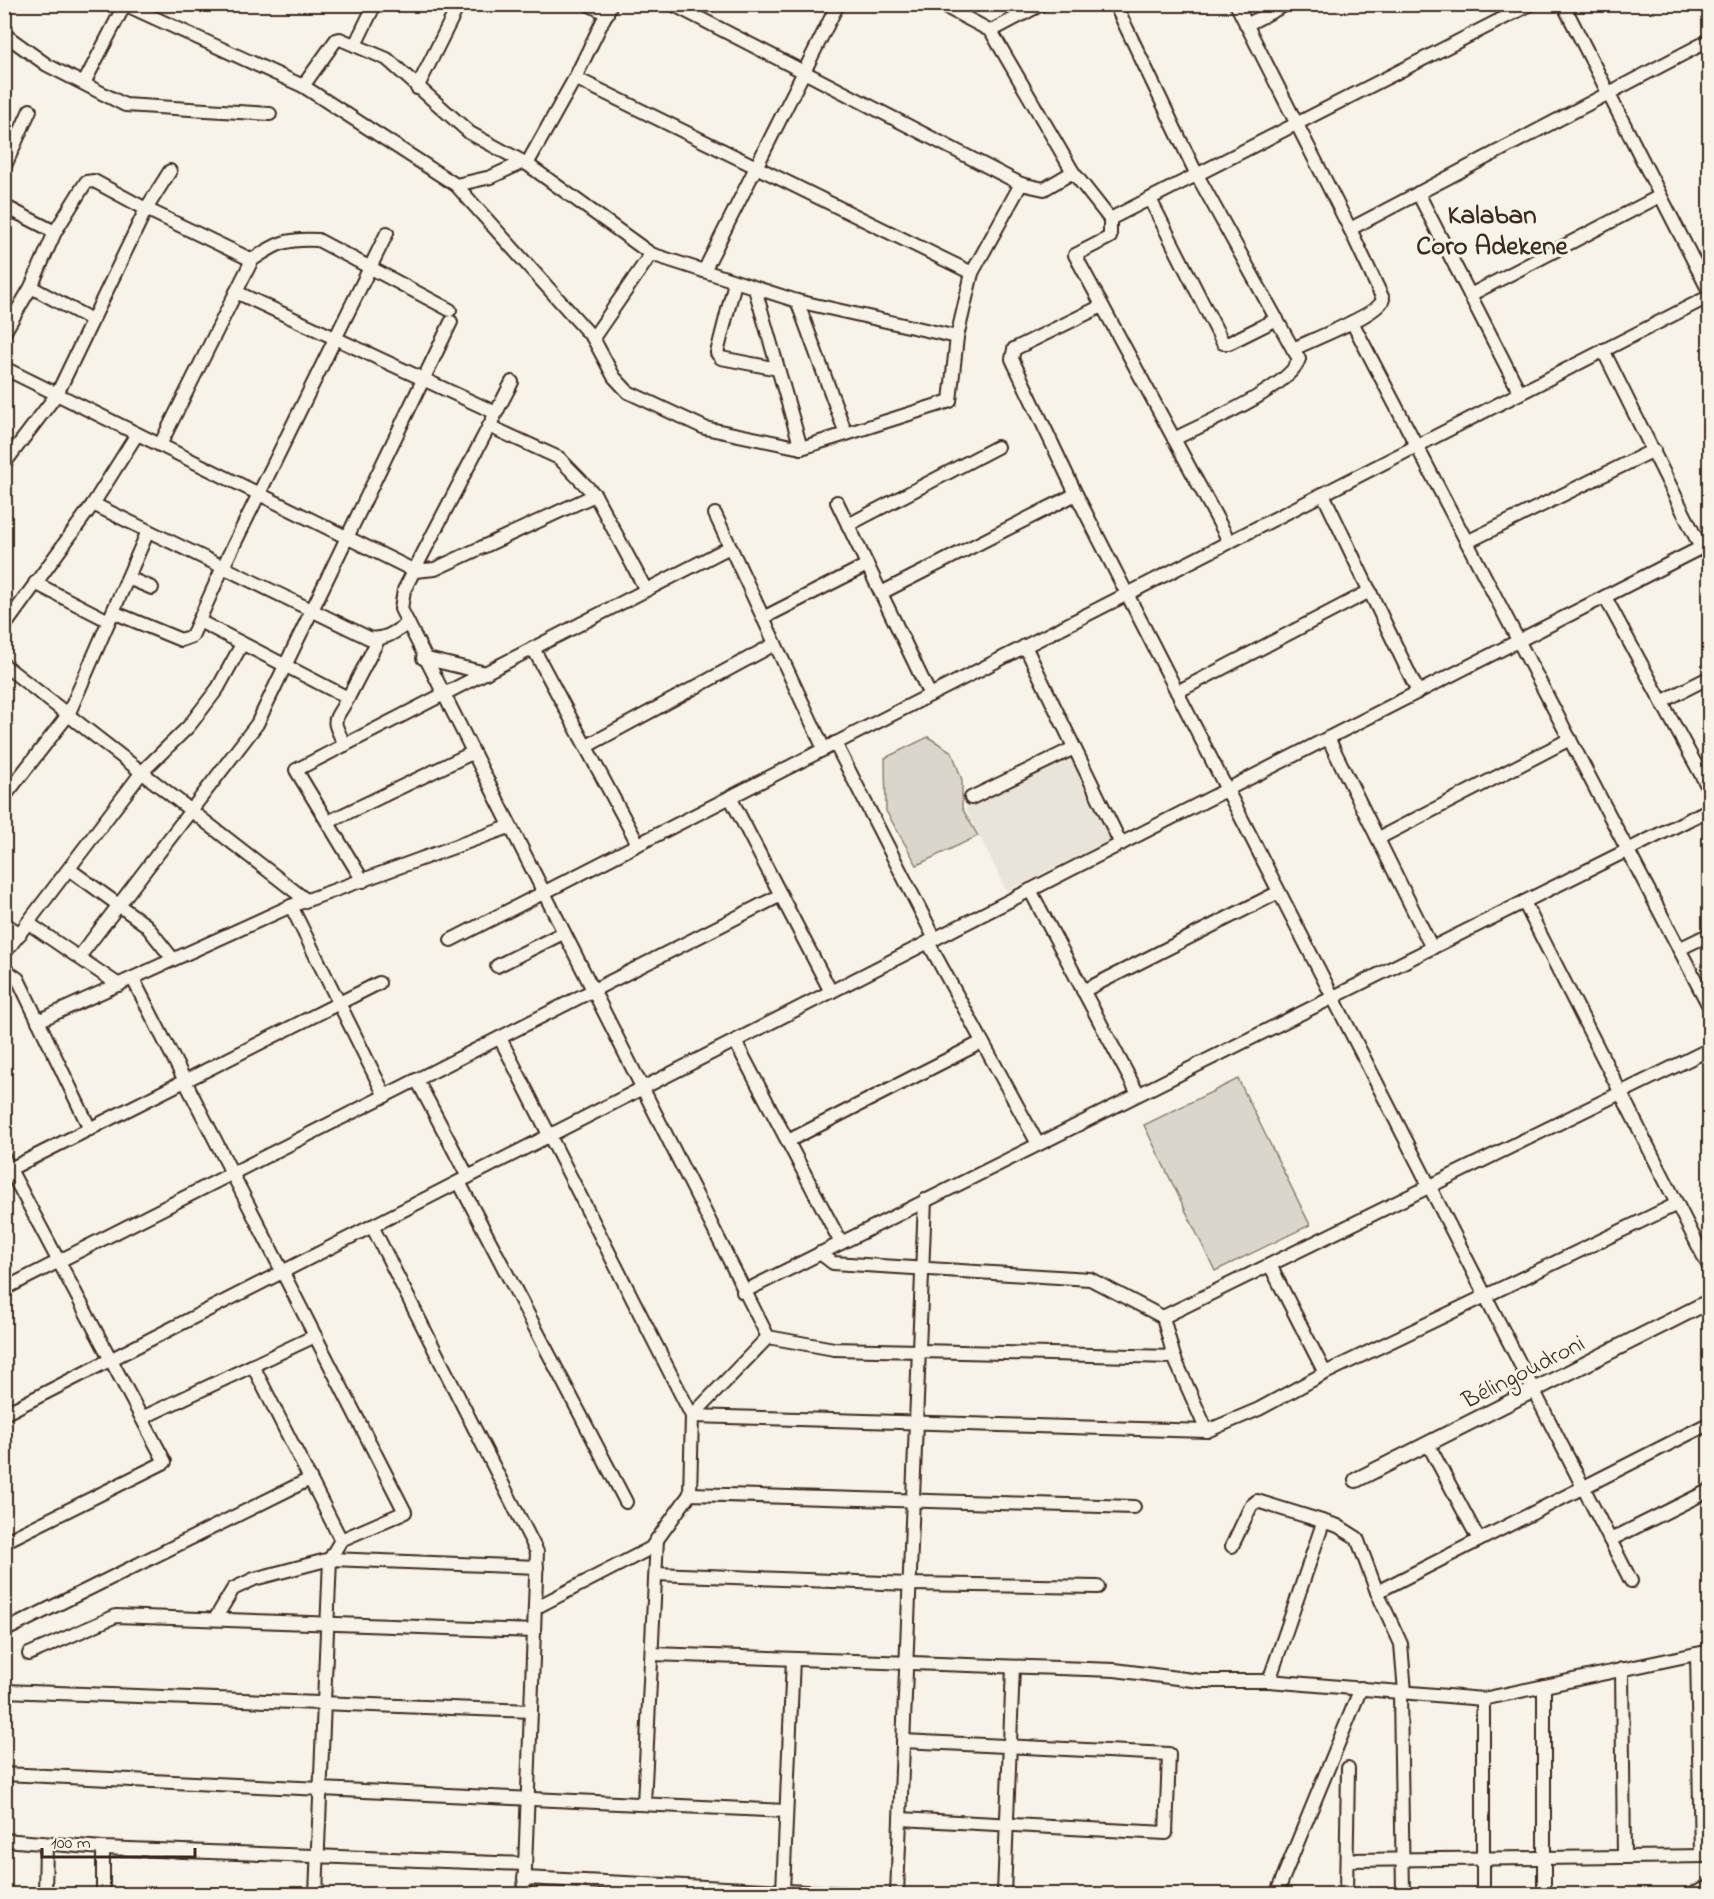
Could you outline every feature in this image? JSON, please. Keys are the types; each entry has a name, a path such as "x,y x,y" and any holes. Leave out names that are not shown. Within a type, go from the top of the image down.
{"street":[{"path":"355,45 375,4"},
{"path":"417,88 459,4"},
{"path":"456,185 491,177 525,163 575,78 609,9 588,4"},
{"path":"672,4 1021,184 1044,189 1073,172"},
{"path":"704,271 838,4"},
{"path":"940,4 991,31 1073,172 1110,219 1110,237 1075,255 1229,542"},
{"path":"991,31 1042,4"},
{"path":"1115,4 1197,175 1299,359 1291,374 1257,396 1174,439"},
{"path":"1236,4 1383,299 1379,306 1352,322 1293,349"},
{"path":"1246,25 1287,4"},
{"path":"1110,219 1151,201 1197,175 1531,4"},
{"path":"451,940 1710,294 1563,4"},
{"path":"84,83 125,5 303,86 456,185 594,338 614,377 628,392 705,428 801,448 950,401 957,337 972,273 1021,184"},
{"path":"4,34 47,65 125,105 270,114"},
{"path":"303,86 336,40 340,39 387,59 470,133 525,163 651,254 797,301 957,337"},
{"path":"1350,229 1608,93 1708,44"},
{"path":"575,78 972,273"},
{"path":"4,168 30,110"},
{"path":"4,464 57,394 146,209 170,171"},
{"path":"4,333 31,287 55,232 86,182 94,181 252,260"},
{"path":"1418,194 1520,393"},
{"path":"1470,296 1660,196"},
{"path":"1151,201 1223,343 1229,343 1277,319"},
{"path":"4,206 55,232"},
{"path":"36,584 111,616 181,640 192,636 223,567 387,233"},
{"path":"79,957 257,724 425,380 451,316 370,267 318,240 296,238 277,243 252,260 160,445"},
{"path":"594,338 651,254"},
{"path":"735,282 716,347 717,353 721,358 778,369"},
{"path":"31,287 92,320"},
{"path":"755,289 801,448"},
{"path":"236,292 496,413"},
{"path":"797,301 846,434"},
{"path":"1102,306 1014,349 1012,359 1076,494 1631,1581"},
{"path":"1352,322 1710,1008"},
{"path":"4,1414 1705,545 1603,350"},
{"path":"4,368 415,571 435,569 595,495"},
{"path":"512,381 401,599 401,609 423,658 743,1292 768,1337"},
{"path":"489,426 559,458 595,495 646,590"},
{"path":"4,627 93,504 138,434"},
{"path":"848,525 997,447"},
{"path":"1467,542 1654,450"},
{"path":"881,593 1076,494"},
{"path":"1323,494 1418,692"},
{"path":"837,502 930,695"},
{"path":"93,504 378,640"},
{"path":"715,514 775,644 982,1042 1038,1144"},
{"path":"4,797 68,715 148,531"},
{"path":"363,881 296,770 730,547"},
{"path":"763,618 867,565"},
{"path":"128,578 152,588"},
{"path":"1177,692 1370,591"},
{"path":"1605,597 1710,791"},
{"path":"199,621 348,698"},
{"path":"345,745 335,725 335,716 348,698 378,640 407,624"},
{"path":"4,954 142,772 189,726 218,688 242,644"},
{"path":"587,746 775,644"},
{"path":"1024,646 1121,844"},
{"path":"533,648 638,844"},
{"path":"423,658 486,673"},
{"path":"4,665 306,900"},
{"path":"1663,701 1710,677"},
{"path":"1328,738 1432,948"},
{"path":"1379,838 1570,739"},
{"path":"971,798 1074,748"},
{"path":"328,822 472,753"},
{"path":"730,797 831,992"},
{"path":"743,1292 1710,809"},
{"path":"38,1021 133,979 172,958 291,906 509,827"},
{"path":"69,869 147,925 172,958"},
{"path":"1030,890 1138,1094"},
{"path":"1083,991 1279,892"},
{"path":"4,1288 781,895"},
{"path":"1524,902 1710,1269"},
{"path":"291,906 385,1096"},
{"path":"4,923 20,934"},
{"path":"28,923 119,985"},
{"path":"497,966 562,933"},
{"path":"1679,949 1710,934"},
{"path":"4,969 18,979 90,1129"},
{"path":"133,979 405,1512 341,1540 330,1559 316,1894"},
{"path":"4,1542 165,1462 7,1163 90,1129 379,983"},
{"path":"500,1038 692,1416 690,1494 651,1548 535,1608"},
{"path":"735,1041 841,1243"},
{"path":"788,1141 982,1042"},
{"path":"1163,1317 1710,1049"},
{"path":"417,1080 464,1179 626,1502"},
{"path":"897,1894 925,1200"},
{"path":"692,1416 1208,1431 1259,1409 1325,1373 1677,1204"},
{"path":"372,1226 537,1552 524,1894"},
{"path":"820,1253 833,1263 1090,1280 1163,1317 1174,1357 1208,1431"},
{"path":"1270,1265 1325,1373"},
{"name":"Bélingoudroni","path":"1356,1480 1710,1301"},
{"path":"142,1418 315,1336"},
{"path":"692,1416 768,1337"},
{"path":"768,1337 834,1349 1174,1357"},
{"path":"253,1366 341,1540"},
{"path":"1377,1592 1710,1423"},
{"path":"1428,1444 1479,1540"},
{"path":"4,1631 310,1479"},
{"path":"1610,1540 1710,1490"},
{"path":"690,1494 1134,1507"},
{"path":"1232,1546 1251,1506 1257,1501 1338,1526 1357,1538 1377,1592 1401,1644 1403,1894"},
{"path":"1269,1681 1323,1522"},
{"path":"644,1804 657,1539"},
{"path":"215,1619 233,1590 255,1579 330,1559 537,1567"},
{"path":"656,1574 909,1584 1098,1587"},
{"path":"29,1654 116,1616 534,1631"},
{"path":"652,1654 1115,1670 1200,1681 1269,1681 1483,1699 1710,1651"},
{"path":"1347,1860 1705,1856 1697,1654"},
{"path":"783,1891 793,1659"},
{"path":"1004,1894 1013,1666"},
{"path":"1622,1670 1624,1857"},
{"path":"1544,1686 1544,1894"},
{"path":"1278,1890 1361,1688"},
{"path":"4,1691 531,1711"},
{"path":"1483,1699 1483,1894"},
{"path":"900,1819 1166,1833 1169,1766 1169,1754 903,1741"},
{"path":"1346,1894 1348,1768"},
{"path":"4,1774 786,1810"},
{"path":"4,1840 103,1848 525,1864"},
{"path":"45,1894 46,1844"},
{"path":"103,1848 103,1894"},
{"path":"524,1878 642,1889 848,1894"},
{"path":"1690,1894 1710,1886"}],"shaded area":[{"path":"928,737 952,752 962,780 962,808 978,836 917,865 886,811 885,758"},
{"path":"1072,754 1115,838 1007,891 965,808"},
{"path":"1238,1079 1310,1225 1215,1271 1144,1125"}],"district":[{"name":"Kalaban Coro Adekene","path":"1492,230"}]}
